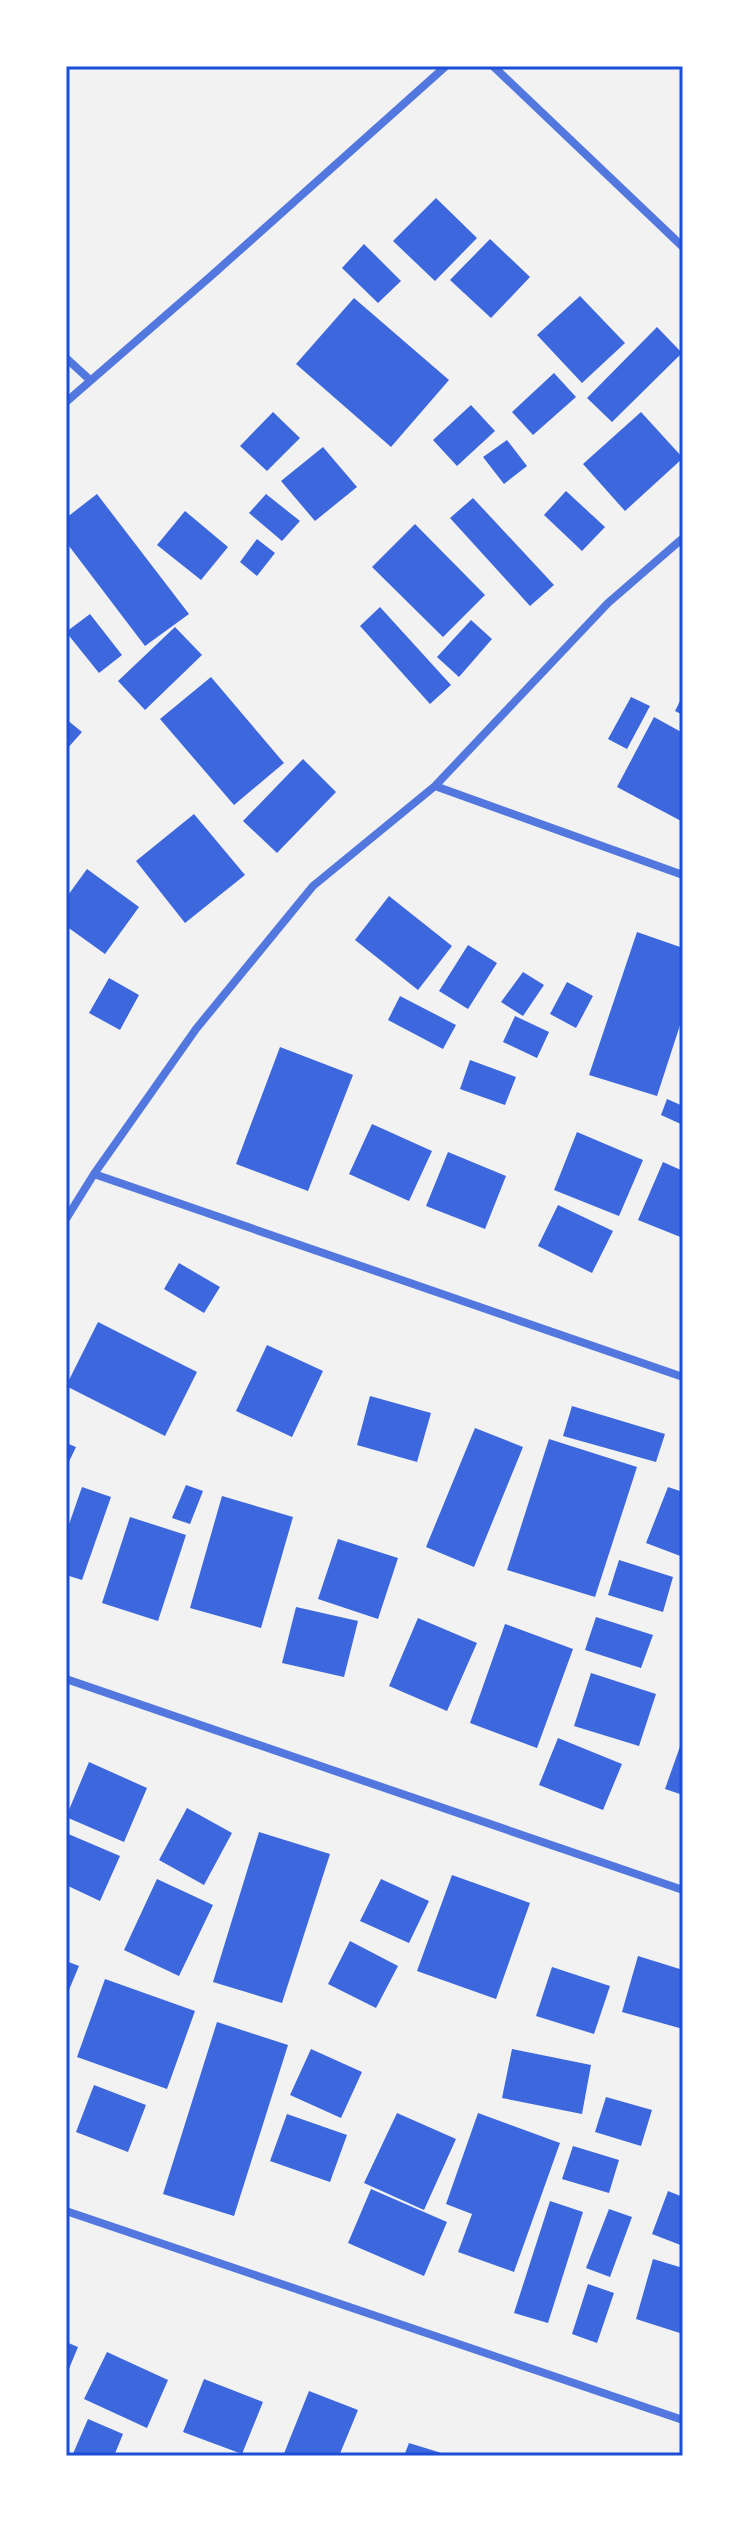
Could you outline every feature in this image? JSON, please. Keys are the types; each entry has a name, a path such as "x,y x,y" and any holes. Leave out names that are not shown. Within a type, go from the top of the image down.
{"street":[{"path":"66,402 446,66"},
{"path":"493,66 683,247"},
{"path":"66,358 90,380"},
{"path":"66,1219 196,1029 313,886 435,786 608,603 683,538"},
{"path":"435,786 683,875"},
{"path":"94,1174 683,1377"},
{"path":"66,1679 683,1890"},
{"path":"66,2211 683,2420"}],"building":[{"path":"436,198 477,238 435,281 393,241"},
{"path":"490,239 530,277 491,318 450,280"},
{"path":"364,244 401,281 378,303 342,268"},
{"path":"580,296 625,343 582,383 537,335"},
{"path":"354,298 449,380 391,447 296,364"},
{"path":"657,327 682,353 612,422 587,398"},
{"path":"554,373 576,397 533,435 512,412"},
{"path":"471,405 495,431 457,466 433,440"},
{"path":"273,412 300,438 267,471 240,446"},
{"path":"641,412 683,458 625,511 583,464"},
{"path":"507,440 527,466 504,484 483,457"},
{"path":"323,447 357,487 315,521 281,481"},
{"path":"566,491 605,527 582,551 544,515"},
{"path":"97,494 189,614 145,646 66,542 66,518"},
{"path":"266,494 300,521 282,541 249,513"},
{"path":"473,498 554,585 530,606 450,518"},
{"path":"185,511 228,547 201,580 157,545"},
{"path":"415,524 485,595 443,637 372,567"},
{"path":"257,539 275,553 257,576 240,562"},
{"path":"380,607 451,685 430,704 360,626"},
{"path":"90,614 122,655 99,673 66,632"},
{"path":"471,620 492,639 459,677 437,657"},
{"path":"175,627 202,655 145,710 118,681"},
{"path":"211,677 284,763 234,805 160,719"},
{"path":"683,695 683,715 675,711"},
{"path":"631,697 650,706 627,749 608,739"},
{"path":"654,717 683,733 683,822 617,787"},
{"path":"66,719 82,732 66,750"},
{"path":"303,759 336,792 277,853 243,821"},
{"path":"194,814 245,875 185,923 136,861"},
{"path":"87,869 139,907 105,954 66,926 66,898"},
{"path":"389,896 452,946 418,990 355,940"},
{"path":"637,932 683,948 683,1016 657,1096 589,1075"},
{"path":"468,945 497,963 468,1009 439,991"},
{"path":"523,972 544,985 523,1016 501,1002"},
{"path":"109,978 139,995 120,1030 89,1013"},
{"path":"567,982 593,996 576,1028 550,1014"},
{"path":"400,996 456,1025 443,1049 388,1020"},
{"path":"515,1016 549,1032 537,1058 503,1042"},
{"path":"280,1047 353,1075 308,1191 236,1164"},
{"path":"470,1060 516,1077 505,1105 460,1089"},
{"path":"667,1099 683,1106 683,1125 661,1115"},
{"path":"372,1124 432,1151 409,1201 349,1174"},
{"path":"577,1132 643,1160 619,1216 554,1190"},
{"path":"448,1152 506,1176 485,1229 426,1206"},
{"path":"663,1162 683,1171 683,1238 638,1220"},
{"path":"558,1205 613,1231 592,1273 538,1246"},
{"path":"179,1263 220,1287 204,1313 164,1289"},
{"path":"98,1322 197,1372 165,1436 66,1386"},
{"path":"267,1345 323,1371 292,1437 236,1411"},
{"path":"370,1396 431,1413 417,1462 357,1445"},
{"path":"572,1406 665,1434 656,1462 563,1436"},
{"path":"475,1428 523,1447 474,1567 426,1547"},
{"path":"549,1439 637,1467 595,1597 507,1570"},
{"path":"66,1443 76,1447 66,1468"},
{"path":"186,1485 203,1491 190,1524 172,1518"},
{"path":"82,1487 111,1497 82,1580 66,1575 66,1533"},
{"path":"668,1487 683,1492 683,1557 646,1543"},
{"path":"222,1496 293,1517 261,1628 190,1608"},
{"path":"130,1517 186,1535 158,1621 102,1603"},
{"path":"338,1539 398,1558 378,1619 318,1599"},
{"path":"619,1560 673,1577 663,1612 608,1595"},
{"path":"296,1607 358,1621 344,1677 282,1663"},
{"path":"596,1617 653,1635 641,1668 585,1650"},
{"path":"418,1618 477,1643 447,1711 389,1686"},
{"path":"505,1624 573,1649 537,1748 470,1723"},
{"path":"591,1673 656,1694 639,1746 574,1726"},
{"path":"558,1738 622,1764 603,1810 539,1785"},
{"path":"683,1738 683,1795 665,1789"},
{"path":"89,1762 147,1788 124,1842 66,1817"},
{"path":"187,1808 232,1833 204,1885 159,1860"},
{"path":"259,1832 330,1854 282,2003 213,1982"},
{"path":"66,1833 120,1856 100,1901 66,1885"},
{"path":"452,1875 530,1903 496,1999 417,1971"},
{"path":"157,1879 213,1905 179,1976 124,1950"},
{"path":"381,1879 429,1901 409,1943 360,1921"},
{"path":"350,1941 398,1966 376,2008 328,1984"},
{"path":"638,1956 683,1970 683,2029 622,2012"},
{"path":"66,1961 79,1966 66,1997"},
{"path":"552,1967 610,1986 594,2034 536,2016"},
{"path":"105,1979 195,2011 167,2089 77,2057"},
{"path":"217,2022 288,2045 234,2216 163,2194"},
{"path":"311,2049 362,2072 341,2118 290,2095"},
{"path":"512,2049 591,2065 582,2114 502,2098"},
{"path":"94,2085 146,2105 128,2152 76,2132"},
{"path":"606,2097 652,2110 641,2146 595,2132"},
{"path":"397,2113 456,2139 424,2210 364,2183"},
{"path":"478,2113 560,2143 514,2272 458,2252 472,2214 446,2204"},
{"path":"287,2114 347,2135 330,2182 270,2161"},
{"path":"573,2146 619,2160 609,2193 562,2179"},
{"path":"371,2189 447,2222 424,2276 348,2243"},
{"path":"668,2191 683,2197 683,2246 652,2234"},
{"path":"550,2201 583,2212 548,2323 514,2313"},
{"path":"609,2209 632,2217 610,2277 586,2268"},
{"path":"653,2259 683,2268 683,2334 636,2319"},
{"path":"588,2284 614,2293 597,2343 572,2334"},
{"path":"66,2342 78,2347 66,2376"},
{"path":"107,2352 168,2380 147,2428 84,2399"},
{"path":"204,2379 263,2402 242,2454 183,2432"},
{"path":"309,2391 358,2410 339,2456 283,2456"},
{"path":"88,2419 123,2434 114,2456 72,2456"},
{"path":"409,2443 448,2455 448,2456 404,2456"}]}
